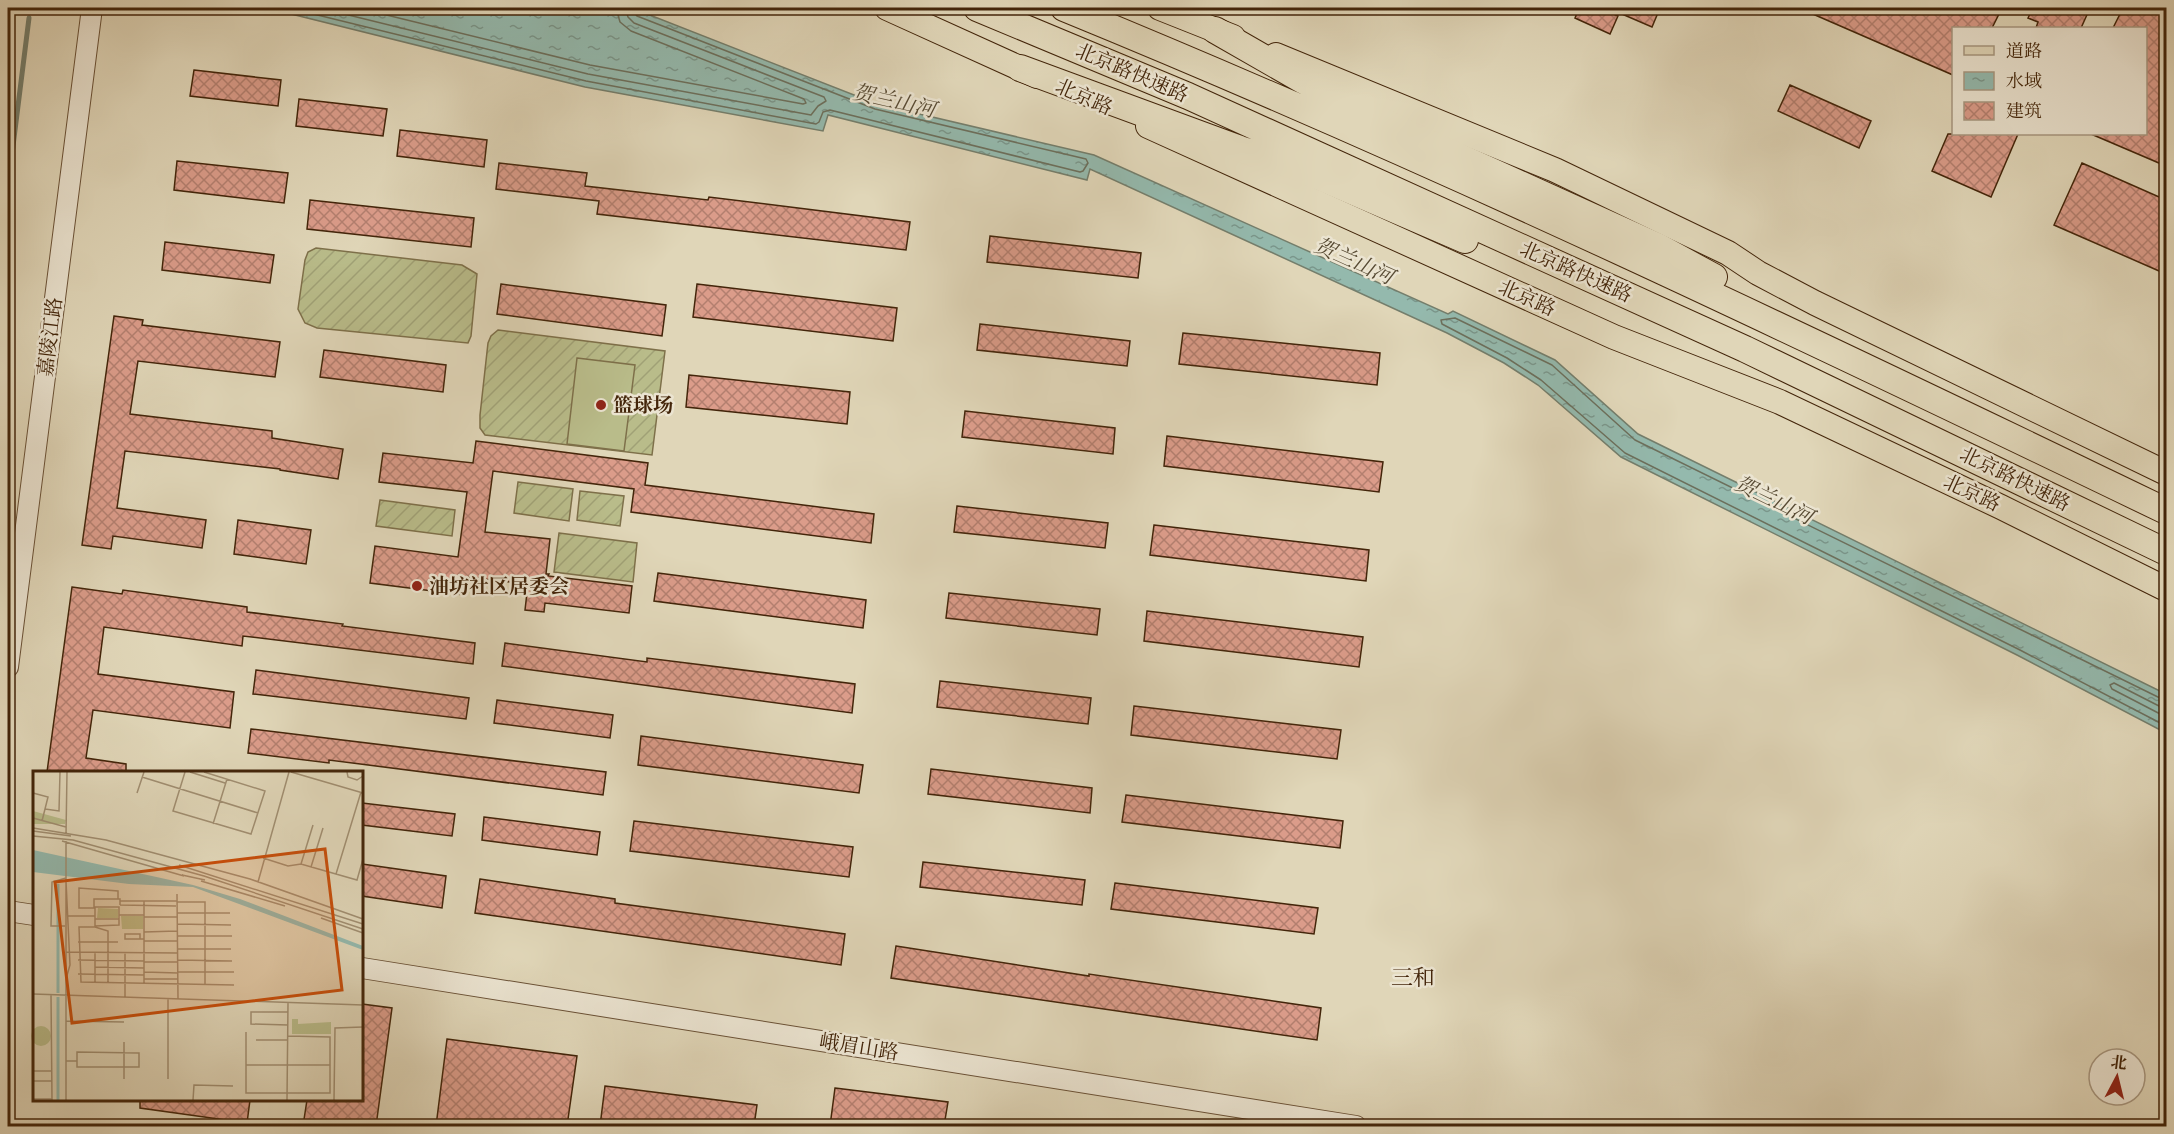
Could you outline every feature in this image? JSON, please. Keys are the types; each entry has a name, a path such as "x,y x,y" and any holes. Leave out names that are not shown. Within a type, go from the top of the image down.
{"highway":[{"name":"北京路快速路","path":"977,8 1188,96 1745,349 2166,552"},
{"name":"北京路快速路","path":"1065,8 1199,63 1712,293 2166,511"},
{"path":"1215,30 1304,81 1405,132 1658,246 1721,281 1844,358"},
{"path":"1020,68 1240,149 1301,169 1607,303 1745,349"}],"main road":[{"name":"北京路","path":"887,8 1614,338 1780,402 2001,507 2166,589"},
{"path":"1160,8 1555,170 1728,253 1758,273 1815,303 2166,473"}],"street":[{"name":"嘉陵江路","path":"8,667 92,8"},
{"path":"8,911 33,915"},
{"name":"峨眉山路","path":"363,968 1356,1126"}],"green space":[{"path":"316,248 462,265 477,274 471,336 468,343 317,328 305,323 298,309 305,260 308,252"},
{"path":"498,330 665,351 652,455 485,435 480,428 480,415 488,343 491,336"},
{"name":"篮球场","path":"577,358 635,365 624,451 567,444"},
{"path":"518,482 573,489 569,521 514,513"},
{"path":"580,491 624,496 620,526 577,520"},
{"path":"380,500 455,510 452,536 376,526"},
{"path":"559,533 637,543 633,582 554,572"}],"water":[{"path":"267,8 632,8 877,104 1094,155 1448,314 1453,311 1555,360 1638,434 2166,694 2166,733 2017,655 1621,457 1538,385 1504,363 1447,333 1090,169 1087,180 828,115 823,131 585,87"}],"building":[{"path":"1579,8 1599,8 1618,16 1610,34 1575,18"},
{"path":"1608,8 1660,8 1652,27"},
{"path":"1799,8 2002,8 1992,27 1952,27 1952,75"},
{"path":"2033,8 2090,8 2081,27 2036,27 2038,22 2028,18"},
{"path":"2123,8 2166,8 2166,166 2093,135 2147,135 2147,27 2114,27"},
{"path":"194,70 281,80 278,106 190,96"},
{"path":"1790,85 1871,121 1859,148 1778,111"},
{"path":"299,99 387,109 383,136 296,126"},
{"path":"400,130 487,140 484,167 397,156"},
{"path":"1948,134 2018,135 1991,197 1932,171"},
{"path":"177,161 288,173 284,203 174,190"},
{"path":"499,163 587,173 585,186 708,200 709,197 910,222 906,250 597,214 599,201 496,189"},
{"path":"2082,163 2166,200 2166,274 2054,225"},
{"path":"310,200 474,218 471,247 307,229"},
{"path":"990,236 1141,253 1138,278 987,262"},
{"path":"165,242 274,255 270,283 162,270"},
{"path":"501,284 666,305 662,336 497,314"},
{"path":"697,284 897,308 893,341 693,317"},
{"path":"114,316 143,320 142,325 280,342 275,377 138,361 130,414 272,431 272,438 343,449 338,479 280,469 125,451 117,508 206,520 202,548 113,536 111,549 82,545"},
{"path":"980,324 1130,341 1127,366 977,350"},
{"path":"1183,333 1380,353 1377,385 1179,364"},
{"path":"324,350 446,365 443,392 320,377"},
{"path":"689,375 850,392 847,424 686,407"},
{"path":"965,411 1115,428 1113,454 962,437"},
{"path":"1167,436 1383,462 1379,492 1164,466"},
{"path":"476,441 648,463 645,485 874,514 871,543 631,512 634,489 493,471 485,532 550,539 546,574 549,574 548,576 632,586 629,613 545,603 544,612 525,610 528,584 466,577 464,595 370,583 375,546 458,557 467,492 379,482 383,453 473,463"},
{"path":"957,506 1108,523 1105,548 954,532"},
{"path":"238,520 311,530 306,564 234,554"},
{"path":"1154,525 1369,550 1366,581 1150,555"},
{"path":"658,573 866,600 863,628 654,601"},
{"path":"72,587 122,594 123,590 247,607 247,612 475,643 473,664 243,636 242,646 104,627 98,674 234,692 230,728 93,710 86,758 126,764 126,771 47,771"},
{"path":"949,593 1100,609 1097,635 946,618"},
{"path":"1147,611 1363,637 1359,667 1144,641"},
{"path":"505,643 647,662 647,658 855,684 852,713 502,666"},
{"path":"256,670 469,698 466,719 253,694"},
{"path":"940,681 1091,698 1088,724 937,707"},
{"path":"497,700 613,715 610,738 494,723"},
{"path":"1134,706 1341,730 1337,759 1131,735"},
{"path":"251,729 606,772 603,795 329,760 329,763 248,753"},
{"path":"641,736 863,765 859,793 638,765"},
{"path":"931,769 1092,788 1090,813 928,794"},
{"path":"1126,795 1343,821 1340,848 1122,822"},
{"path":"363,803 455,814 452,836 363,825"},
{"path":"484,817 600,832 597,855 482,840"},
{"path":"634,821 853,847 849,877 630,851"},
{"path":"923,862 1085,880 1082,905 920,887"},
{"path":"363,864 446,876 442,908 363,896"},
{"path":"480,879 615,899 615,903 845,934 841,965 475,913"},
{"path":"1115,883 1318,908 1314,934 1111,909"},
{"path":"896,946 1089,976 1089,974 1321,1008 1317,1040 891,978"},
{"path":"363,1004 392,1008 376,1126 303,1126 307,1101 363,1101"},
{"path":"447,1039 577,1056 567,1126 436,1126"},
{"path":"605,1086 757,1105 754,1126 600,1126"},
{"path":"835,1088 948,1102 944,1126 830,1126"},
{"path":"140,1101 250,1101 247,1123 140,1108"}],"waterway":[{"path":"8,186 29,18"}],"place":[{"name":"篮球场","path":"601,405"},
{"name":"油坊社区居委会","path":"417,586"}],"district":[{"name":"三和","path":"1413,978"}],"water label":[{"name":"贺兰山河","path":"894,101"},
{"name":"贺兰山河","path":"1354,261"},
{"name":"贺兰山河","path":"1774,500"}]}
